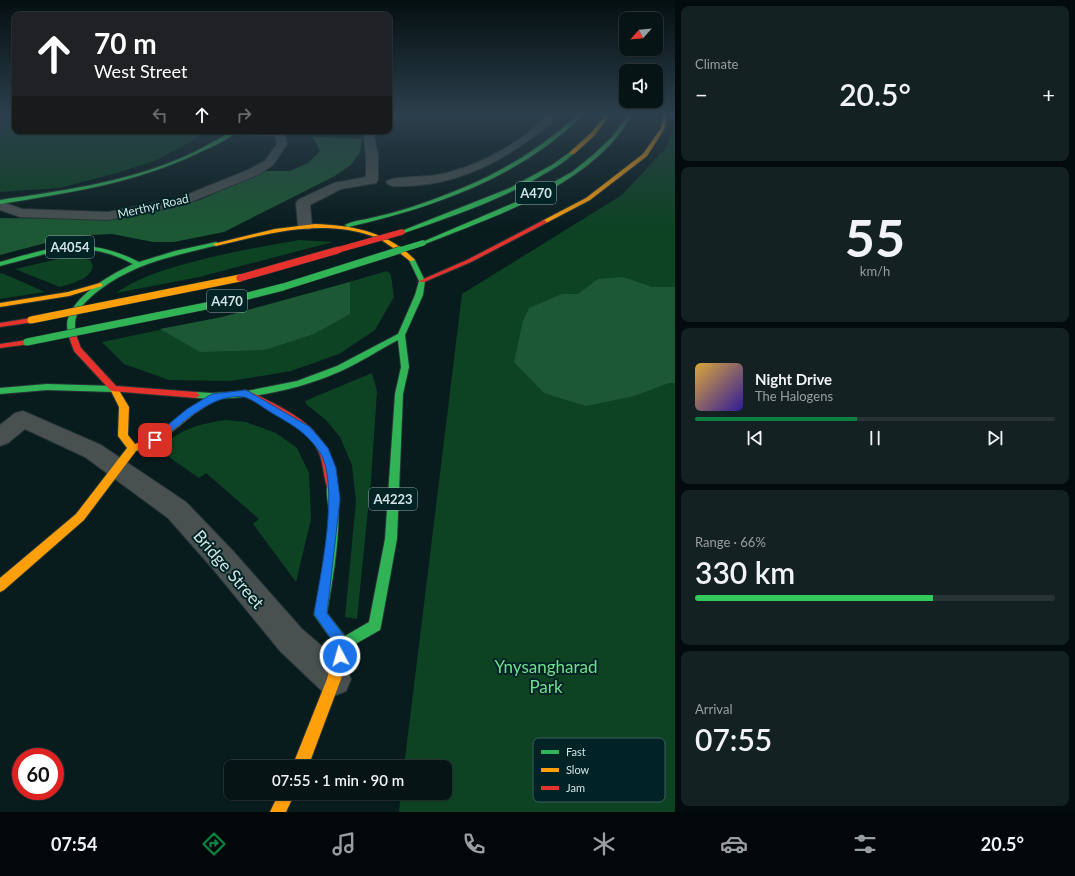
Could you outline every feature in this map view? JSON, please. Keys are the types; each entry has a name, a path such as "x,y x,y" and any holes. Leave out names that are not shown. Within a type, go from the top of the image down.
{"main road":[{"path":"0,204 151,172 196,153"},
{"path":"0,305 69,294 100,285 138,264 169,254 305,226 339,226 388,216 439,200 475,184 535,153"},
{"name":"A470","path":"0,325 245,277 402,232 463,209 535,175 563,159 571,153"},
{"name":"A470","path":"0,346 28,342 216,304 282,287 423,243 500,211 549,187 591,160 598,153"},
{"path":"422,281 469,261 588,199 646,153"},
{"path":"0,391 47,387 114,389 216,396 284,387 331,372 401,335 419,295 422,281 412,260 393,246 375,235 339,226"},
{"name":"A4054","path":"0,264 73,246 106,249 120,254 138,264"},
{"path":"100,285 84,300 72,315 71,332 78,349 114,389 124,407 125,414 123,436 125,458"},
{"name":"A4223","path":"343,644 375,626 391,539 399,394 405,367 401,335"},
{"path":"246,393 307,429 324,450 331,468 335,499 330,548 320,614 343,644 334,679 303,760"},
{"path":"0,586 80,517 125,458 155,440 191,412 216,396"},
{"path":"278,812 284,800"}],"street":[{"name":"Merthyr Road","path":"0,204 20,214 108,216 183,202 254,172 269,163 278,153"},
{"path":"305,226 303,203 338,186 372,180 372,153"},
{"path":"392,182 426,181 464,172 482,166 503,153"},
{"name":"Bridge Street","path":"0,437 23,420 93,451 125,458 177,510 223,560 291,640 334,679"}],"green space":[{"path":"0,153 170,153 157,160 117,173 59,188 0,192"},
{"path":"318,153 359,153 351,165 333,177 224,232 174,242 153,242 112,234 90,235 61,239 0,255 0,218 110,219 200,200 263,171 290,171 308,163"},
{"name":"Ynysangharad Park","path":"661,153 675,153 675,812 399,812 400,800 452,800 452,760 405,760 462,294 622,195"},
{"path":"299,240 333,242 199,277 116,293 133,283 178,266 230,253"},
{"path":"71,256 90,260 93,266 88,275 84,278 60,287 15,269"},
{"path":"387,271 391,275 394,297 375,330 339,354 291,371 231,381 169,380 124,364 102,342 222,317"},
{"path":"2,273 45,292 0,299 0,274"},
{"path":"623,277 652,287 675,287 675,383 669,383 634,396 586,406 544,393 514,362 523,321 529,308 562,294 578,294 598,279"},
{"path":"350,282 350,314 314,334 265,350 200,352 160,329 222,317"},
{"path":"372,373 377,391 371,480 357,619 345,617 356,501 352,465 340,437 326,420 307,405 305,401"},
{"path":"226,420 246,422 276,433 297,448 309,473 311,519 296,582 253,524 259,519 206,473 199,478 159,450 182,432 207,423"}],"traffic: fast":[{"path":"0,202 62,192 122,179 152,171 195,153"},
{"path":"348,225 380,218 442,199 502,172 534,153"},
{"path":"402,232 468,208 512,189 533,178 572,153"},
{"path":"423,243 525,200 573,173 598,153"},
{"path":"27,342 216,304 283,287 423,243"},
{"path":"73,337 71,321 76,309 91,293 111,279 131,267 148,260 216,244"},
{"path":"0,264 53,250 86,247 103,249 138,264"},
{"path":"343,644 375,626 391,539 399,394 405,367 401,335 419,295 422,281 412,260"},
{"path":"196,395 212,396 247,394 299,383 340,368 401,335"},
{"path":"0,391 47,387 114,389"},
{"path":"332,486 334,502 333,534 329,567 320,615 343,644"}],"traffic: slow":[{"path":"544,222 588,199 646,153"},
{"path":"216,244 275,231 315,226 335,226 354,229 379,237 412,260"},
{"path":"31,320 240,278"},
{"path":"0,305 69,294 100,285"},
{"path":"114,389 124,407 123,436 133,448"},
{"path":"0,586 80,517 133,448 155,440 191,412 216,397"},
{"path":"303,760 334,679 343,644"},
{"path":"278,812 284,800"}],"traffic: jam":[{"path":"422,281 469,261 544,222"},
{"path":"240,278 402,232"},
{"path":"0,325 31,320"},
{"path":"73,337 77,349 114,389 196,395"},
{"path":"0,346 27,342"},
{"path":"245,393 296,421 313,436 325,454 332,486"}],"route":[{"path":"155,440 191,412 216,396 246,393 307,429 324,450 331,468 335,499 330,548 320,614 343,644 340,656"}]}
